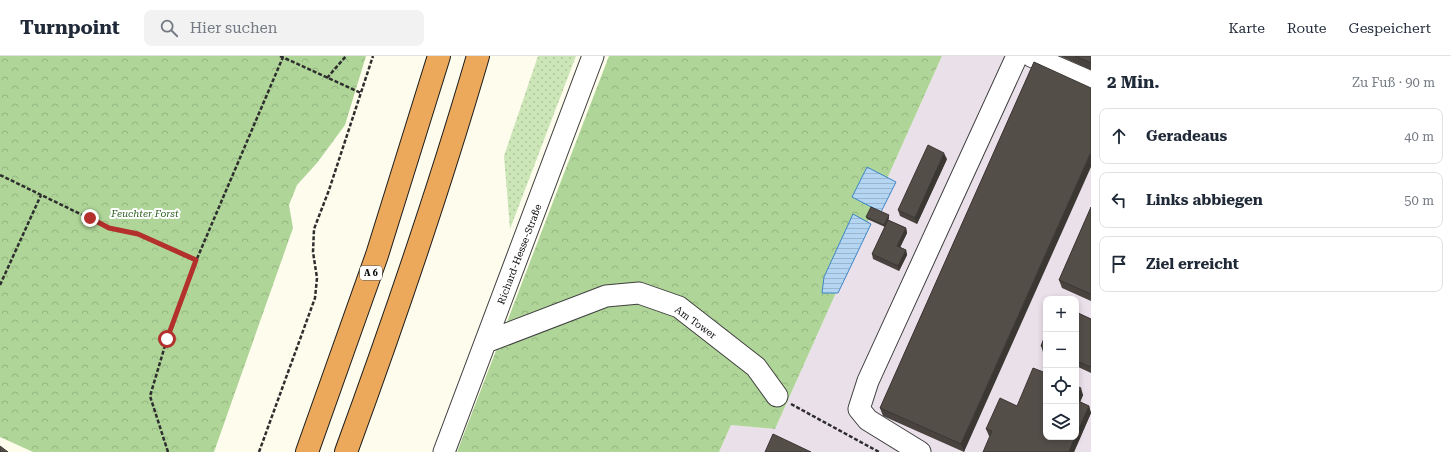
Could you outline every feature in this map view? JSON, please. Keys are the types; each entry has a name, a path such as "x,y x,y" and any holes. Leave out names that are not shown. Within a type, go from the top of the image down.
{"highway":[{"name":"A 6","path":"306,452 375,261 439,56"},
{"path":"346,452 403,293 478,56"}],"street":[{"name":"Richard-Hesse-Straße","path":"444,452 593,56"},
{"path":"920,452 868,420 859,409 868,381 1017,56"},
{"path":"1031,56 1091,82"},
{"name":"Am Tower","path":"486,342 606,296 639,294 679,306 756,367 776,396"}],"path":[{"path":"327,78 346,56"},
{"path":"259,452 315,298 317,278 313,252 314,229 329,190 373,56"},
{"path":"168,452 150,396 167,339 196,260 281,57 361,94"},
{"path":"0,175 109,228 138,234 196,260"},
{"path":"0,285 41,195"},
{"path":"776,396 878,452"}],"shaded area":[{"path":"942,56 1091,56 1091,452 719,452 731,425 775,429"}],"green space":[{"name":"Feuchter Forst","path":"0,56 366,56 345,125 317,163 297,185 289,205 293,228 214,452 33,452 0,437"},
{"path":"538,56 576,56 510,229 504,156"},
{"path":"609,56 942,56 775,429 731,425 719,452 457,452"}],"water":[{"path":"867,167 896,182 881,212 852,197"},
{"path":"853,214 871,224 838,293 822,293 824,277"}],"building":[{"path":"1075,56 1091,56 1091,63"},
{"path":"1034,62 1091,88 1091,152 961,444 880,408"},
{"path":"928,145 944,153 915,218 898,210"},
{"path":"871,207 889,215 884,225 866,217"},
{"path":"1091,207 1091,294 1059,280"},
{"path":"888,220 906,228 897,246 906,250 898,266 872,254"},
{"path":"1079,313 1091,319 1091,367 1079,362"},
{"path":"1033,368 1043,372 1043,440 1074,440 1069,452 983,452 992,431 986,429 1000,398 1017,406"},
{"path":"1079,401 1089,406 1079,429"},
{"path":"773,434 811,452 765,452"},
{"path":"0,446 8,452 0,452"}],"route":[{"path":"90,218 109,228 138,234 196,260 167,339"}]}
